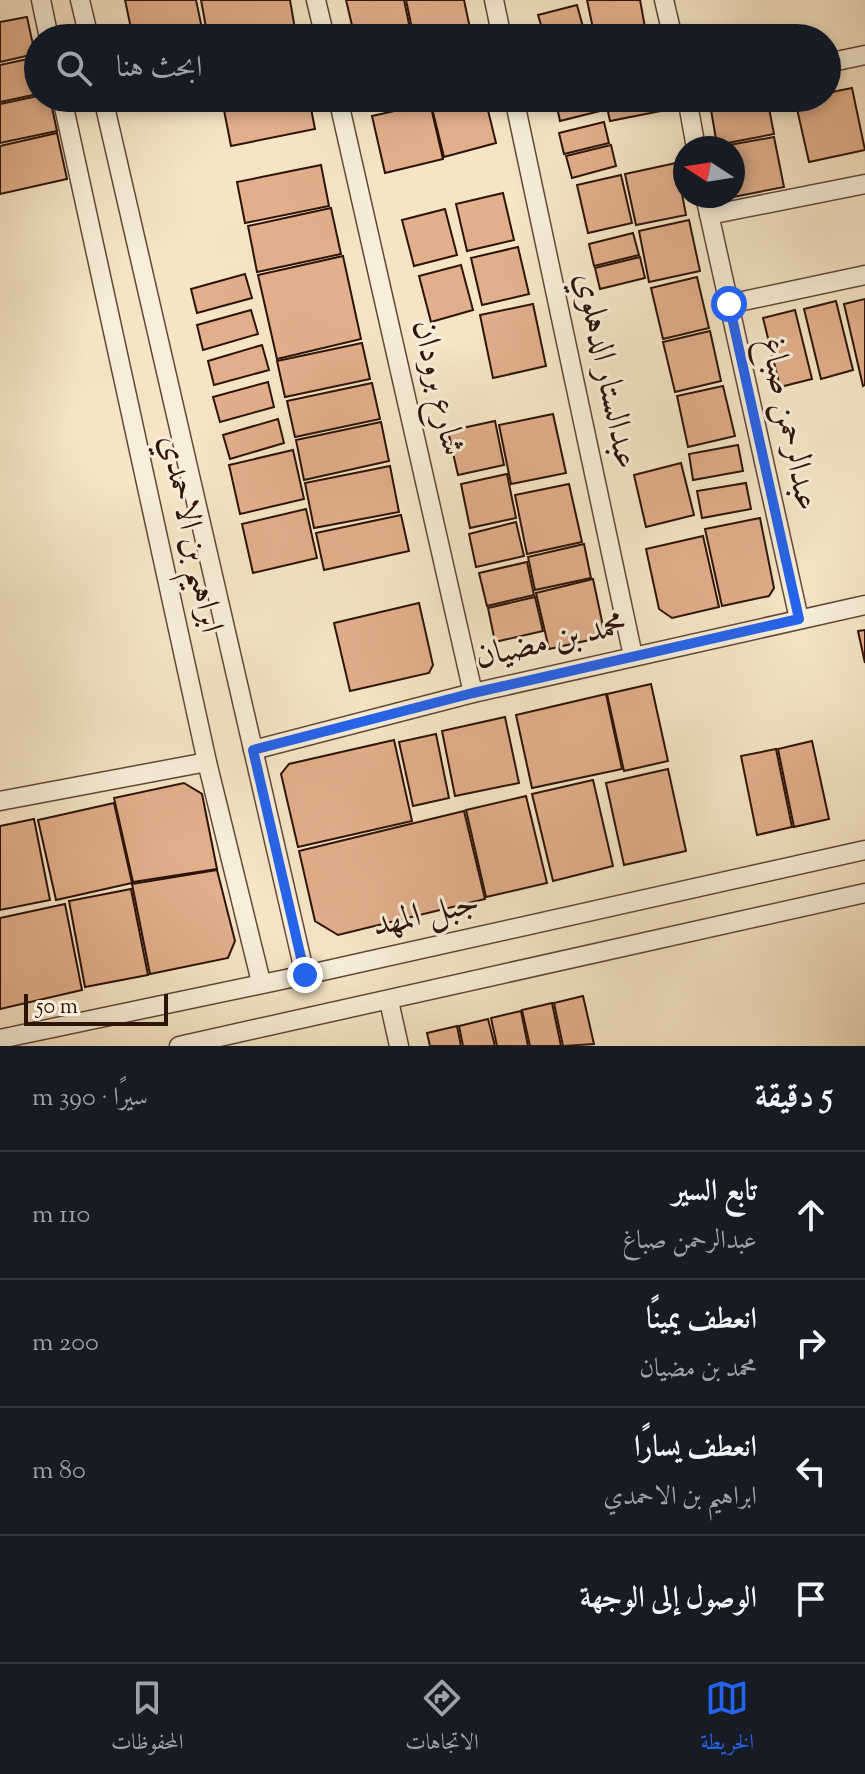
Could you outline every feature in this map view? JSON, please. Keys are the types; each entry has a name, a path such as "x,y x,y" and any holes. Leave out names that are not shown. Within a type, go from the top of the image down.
{"street":[{"path":"41,0 46,24"},
{"path":"80,0 86,24"},
{"path":"316,0 322,24"},
{"path":"664,0 670,24"},
{"path":"499,1 501,24"},
{"path":"841,60 865,55"},
{"name":"ابراهيم بن الاحمدي","path":"65,112 207,762 261,982"},
{"name":"ابراهيم بن الاحمدي","path":"106,112 305,975"},
{"name":"شارع برودان","path":"341,112 473,693"},
{"name":"عبدالستار الدهلوي","path":"517,112 633,656"},
{"path":"690,112 694,136"},
{"path":"709,215 865,184"},
{"name":"عبدالرحمن صباغ","path":"708,208 799,619"},
{"path":"729,304 865,275"},
{"name":"محمد بن مضيان","path":"253,750 473,693 865,605"},
{"path":"0,801 207,762"},
{"name":"جبل المهد","path":"0,1039 305,975 865,850"},
{"path":"179,1046 865,893"},
{"path":"389,1001 399,1046"}],"building":[{"path":"125,0 196,0 201,24 130,24"},
{"path":"201,0 290,0 294,24 205,24"},
{"path":"346,0 404,0 409,24 352,24"},
{"path":"406,0 464,0 469,24 411,24"},
{"path":"587,0 640,0 644,24 592,24"},
{"path":"577,5 582,24 541,24 538,15"},
{"path":"27,17 29,24 24,24 24,57 0,62 0,22"},
{"path":"24,60 24,97 0,102 0,65"},
{"path":"852,88 865,150 809,162 798,112 841,112 841,90"},
{"path":"24,99 24,112 53,112 57,131 0,143 0,104"},
{"path":"224,112 312,112 315,129 231,146"},
{"path":"390,112 432,112 443,159 385,173 372,116"},
{"path":"433,112 488,112 496,143 444,157"},
{"path":"558,112 596,112 560,121"},
{"path":"608,112 656,112 610,121"},
{"path":"711,112 770,112 774,134 745,140 745,136 715,136"},
{"path":"604,122 609,143 564,154 559,133"},
{"path":"57,133 67,179 0,194 0,146"},
{"path":"774,137 784,187 745,195 745,142"},
{"path":"611,145 616,166 572,178 566,156"},
{"path":"673,164 673,208 685,208 686,215 636,225 625,174"},
{"path":"321,165 329,206 245,223 237,182"},
{"path":"621,175 632,223 588,233 577,185"},
{"path":"503,193 514,240 467,251 456,204"},
{"path":"331,208 341,254 257,272 248,226"},
{"path":"445,209 457,255 414,266 402,220"},
{"path":"689,220 700,271 649,282 639,231"},
{"path":"633,233 639,255 594,266 589,244"},
{"path":"518,247 529,294 482,305 471,258"},
{"path":"343,256 361,339 277,359 258,275"},
{"path":"640,257 645,278 600,289 595,268"},
{"path":"461,265 473,310 431,322 419,276"},
{"path":"245,274 252,298 197,313 191,289"},
{"path":"697,277 709,328 663,339 651,288"},
{"path":"865,299 865,385 863,386 844,304"},
{"path":"836,301 853,370 821,379 804,309"},
{"path":"533,304 546,366 493,378 480,315"},
{"path":"251,310 258,334 203,350 197,325"},
{"path":"795,310 812,379 780,387 763,318"},
{"path":"710,331 721,381 675,392 663,342"},
{"path":"362,343 370,379 285,397 277,361"},
{"path":"262,345 269,370 214,385 208,361"},
{"path":"268,382 274,407 220,422 213,397"},
{"path":"372,383 380,419 295,437 287,401"},
{"path":"723,386 735,436 688,447 677,396"},
{"path":"553,414 566,473 511,484 499,425"},
{"path":"278,419 284,443 230,459 223,435"},
{"path":"495,421 504,465 458,475 448,431"},
{"path":"381,422 389,461 304,480 296,440"},
{"path":"738,445 743,471 693,480 689,454"},
{"path":"293,450 304,499 240,514 229,465"},
{"path":"681,463 694,515 646,527 634,475"},
{"path":"390,466 399,512 314,528 305,483"},
{"path":"507,474 516,518 470,528 461,484"},
{"path":"746,483 751,509 702,518 697,491"},
{"path":"569,484 582,542 527,554 515,495"},
{"path":"306,509 317,558 253,573 242,524"},
{"path":"401,515 409,551 324,570 316,533"},
{"path":"760,518 774,588 769,596 722,606 705,529"},
{"path":"516,522 524,556 476,567 469,534"},
{"path":"703,536 719,607 672,618 659,609 646,549"},
{"path":"584,544 591,578 535,590 528,557"},
{"path":"527,562 534,595 487,606 479,573"},
{"path":"593,579 603,626 594,639 549,649 536,593"},
{"path":"535,597 543,631 495,642 488,608"},
{"path":"419,603 433,665 429,673 350,691 334,623"},
{"path":"865,630 865,663 858,631"},
{"path":"651,684 668,761 624,771 607,694"},
{"path":"606,694 622,769 532,788 516,715"},
{"path":"505,717 519,783 455,796 442,731"},
{"path":"436,734 449,798 413,806 399,742"},
{"path":"394,740 412,821 298,847 281,774 289,764"},
{"path":"812,741 829,819 794,827 778,749"},
{"path":"776,749 792,827 757,835 741,756"},
{"path":"668,769 686,851 624,865 606,783"},
{"path":"593,780 613,866 553,881 532,794"},
{"path":"184,783 202,794 217,869 133,882 114,798"},
{"path":"526,796 547,883 486,897 466,810"},
{"path":"114,803 132,883 56,900 38,820"},
{"path":"464,811 485,899 338,935 315,921 299,851"},
{"path":"34,819 50,900 0,910 0,826"},
{"path":"217,870 235,941 228,958 150,974 132,884"},
{"path":"131,889 148,975 85,987 69,901"},
{"path":"65,904 82,990 0,1009 0,918"},
{"path":"583,996 594,1044 563,1046 554,1003"},
{"path":"552,1003 561,1046 530,1046 522,1010"},
{"path":"521,1011 528,1046 497,1046 491,1018"},
{"path":"488,1019 495,1046 463,1046 459,1026"},
{"path":"457,1026 461,1046 430,1046 427,1033"}],"route":[{"path":"305,975 253,750 473,693 799,619 729,304"}]}
